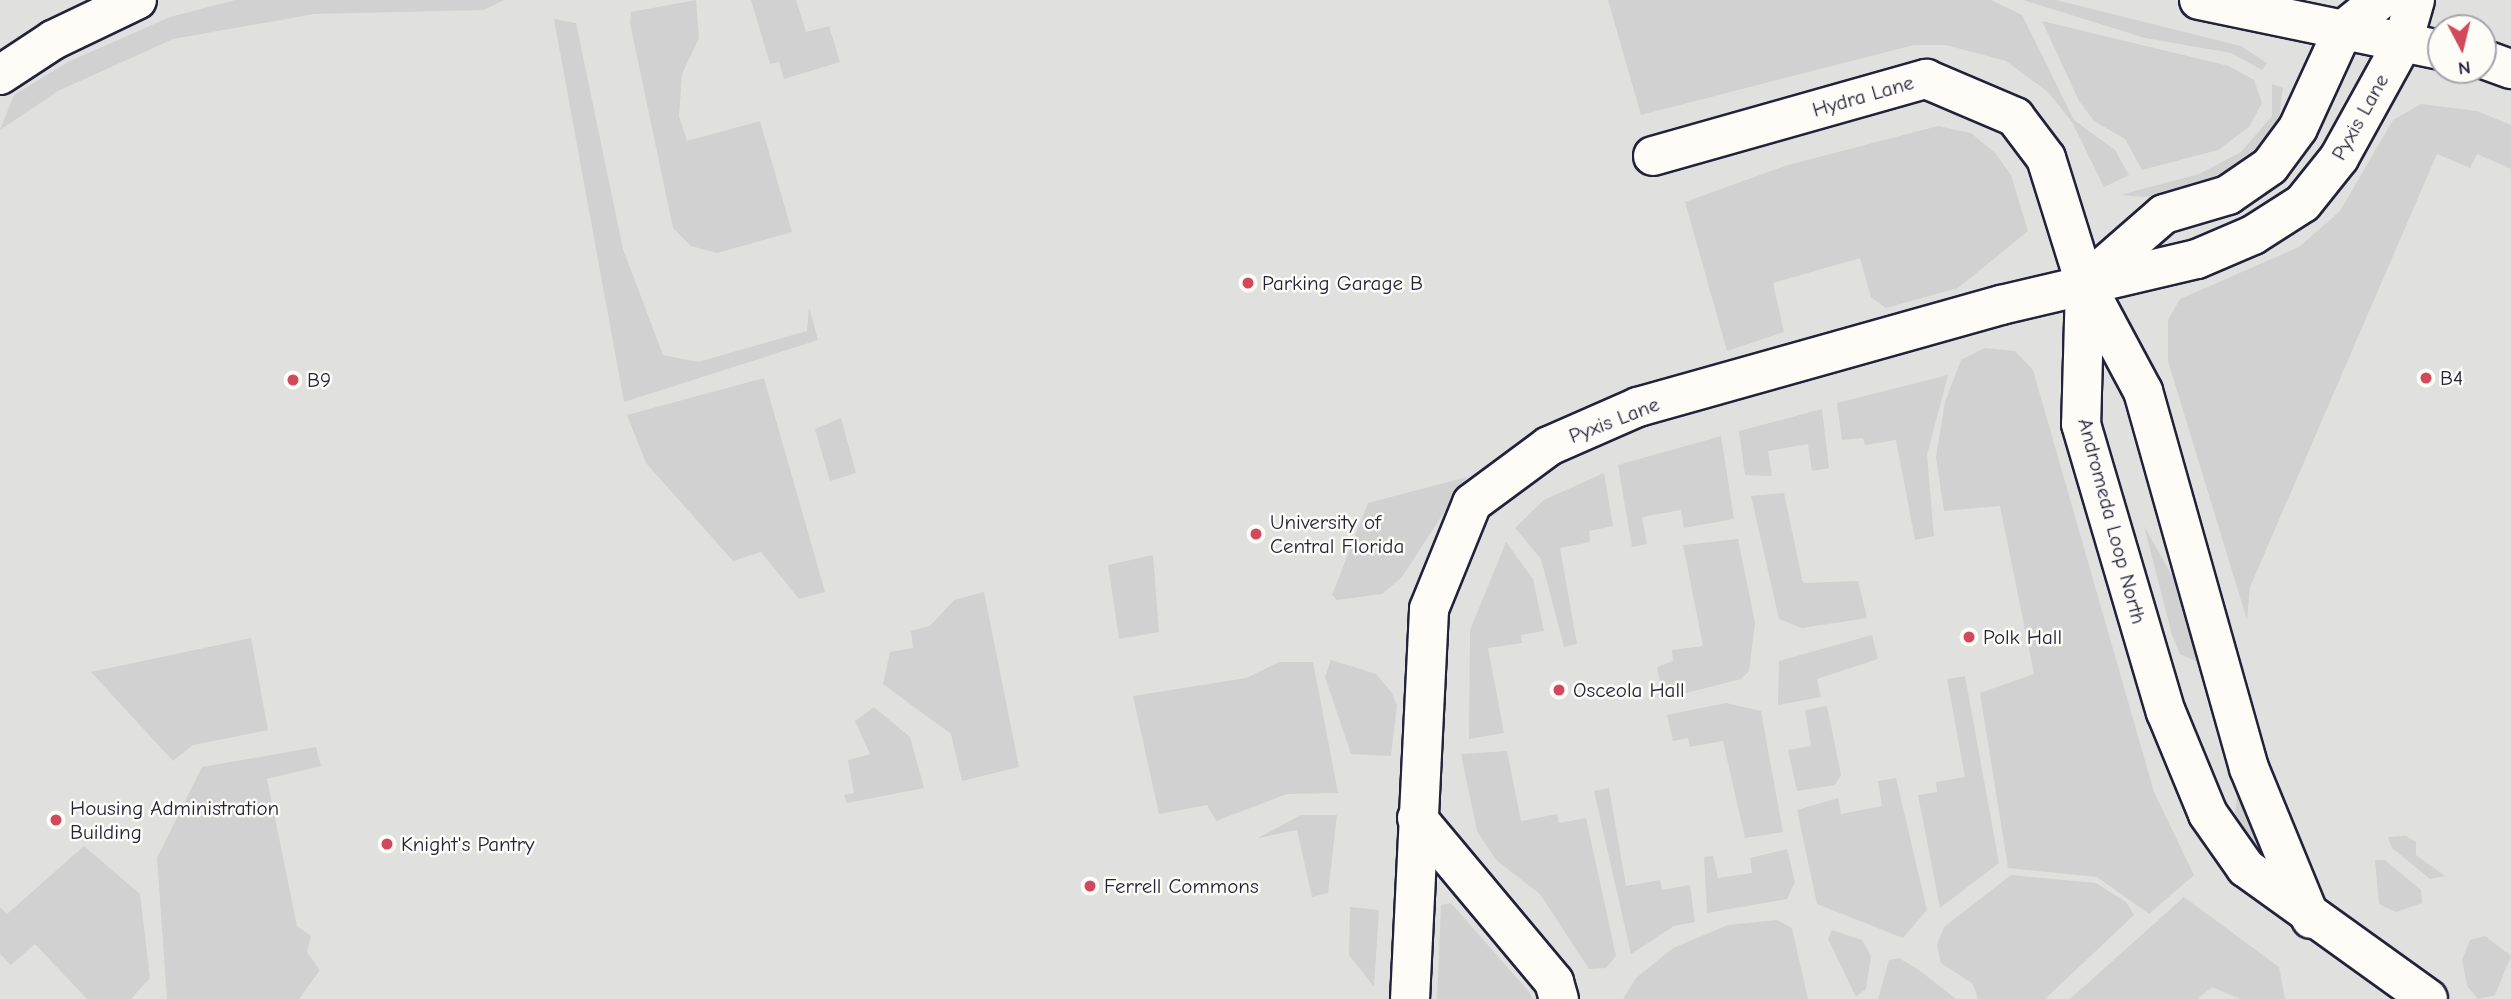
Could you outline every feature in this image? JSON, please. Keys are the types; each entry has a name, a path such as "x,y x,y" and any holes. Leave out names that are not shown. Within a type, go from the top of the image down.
{"street":[{"path":"0,75 53,40 137,0"},
{"path":"2199,0 2427,47"},
{"path":"2343,30 2380,0"},
{"name":"Pyxis Lane","path":"1410,999 1429,609 1472,503 1549,446 1638,407 2085,283 2197,259 2253,235 2302,203 2339,158 2403,42 2415,0"},
{"name":"Pyxis Lane","path":"2085,283 2164,214 2228,195 2270,166 2298,128 2343,30"},
{"name":"Hydra Lane","path":"1653,156 1926,79 2015,117 2046,158 2085,283"},
{"path":"2085,283 2143,391 2249,768 2311,919"},
{"name":"Andromeda Loop North","path":"2085,283 2081,424 2166,712 2208,814 2246,868 2311,919 2418,990"},
{"path":"1417,818 1554,982 1559,999"}],"shaded area":[{"name":"University of Central Florida","path":"0,0 2511,0 2511,999 0,999"},
{"path":"235,0 504,0 484,10 314,14 173,39 58,91 0,130 14,95 68,62 170,17"},
{"path":"696,0 699,38 682,74 679,116 687,141 760,121 792,232 717,253 691,246 673,228 630,23 631,12"},
{"path":"751,0 796,0 806,32 829,26 840,62 784,79 779,62 770,64"},
{"path":"1608,0 1991,0 2022,15 2074,120 2115,150 2129,175 2104,187 2072,122 2048,92 2006,61 1946,45 1914,45 1641,115"},
{"path":"2023,0 2056,0 2241,46 2267,63 2262,70 2231,53 2145,38"},
{"path":"554,19 576,23 623,249 663,355 698,362 807,331 809,307 818,340 624,402"},
{"path":"2042,21 2229,66 2254,80 2262,103 2249,127 2218,150 2142,170 2125,139 2094,121 2079,101"},
{"path":"2272,84 2283,88 2278,126 2245,161 2202,184 2145,197 2120,195 2199,174 2241,152 2272,116"},
{"path":"2421,104 2477,111 2511,125 2511,169 2477,154 2470,168 2437,154 2250,587 2247,620 2168,361 2168,320 2180,299 2299,247 2340,211 2393,120"},
{"path":"1938,126 1971,133 1995,153 2011,175 2028,231 1958,288 1886,308 1871,297 1860,258 1773,283 1784,332 1727,351 1685,202 1788,165"},
{"path":"1985,348 2015,351 2033,370 2154,792 2194,875 2149,914 2097,877 2008,868 1980,693 2034,674 2000,506 1944,511 1936,457 1945,402 1961,360"},
{"path":"1948,375 1927,455 1934,536 1915,540 1896,440 1865,445 1863,438 1842,440 1837,403"},
{"path":"764,378 825,592 799,599 761,552 733,561 646,463 627,415"},
{"path":"1822,409 1829,468 1812,471 1808,444 1768,451 1772,476 1745,475 1739,431"},
{"path":"841,418 856,473 830,481 815,429"},
{"path":"1721,436 1734,519 1684,528 1681,510 1642,517 1647,544 1632,547 1618,465"},
{"path":"1604,473 1613,526 1589,531 1590,542 1560,548 1577,644 1564,647 1541,559 1515,528 1544,500"},
{"path":"1467,477 1402,577 1382,594 1337,600 1332,595 1368,503"},
{"path":"1784,493 1803,583 1858,581 1867,618 1802,628 1779,619 1751,496"},
{"path":"2144,526 2175,581 2200,663 2180,654 2172,635"},
{"path":"1738,539 1755,623 1749,671 1741,679 1663,699 1657,667 1673,661 1672,650 1703,646 1683,545"},
{"path":"1506,542 1533,579 1544,631 1521,635 1522,643 1488,648 1504,733 1469,739 1470,630"},
{"path":"1153,555 1159,632 1119,639 1108,565"},
{"path":"984,592 1019,767 962,781 951,734 883,684 890,652 913,648 911,631 930,626 954,600"},
{"path":"1872,635 1878,659 1817,679 1821,697 1778,705 1779,661"},
{"path":"251,638 268,730 193,745 173,761 91,672"},
{"path":"1331,660 1376,674 1392,693 1397,705 1391,756 1351,754 1325,677"},
{"path":"1279,662 1313,662 1338,793 1287,794 1216,821 1207,805 1159,814 1133,696 1246,678"},
{"path":"1965,676 1999,863 1940,908 1918,795 1937,792 1936,782 1965,777 1947,679"},
{"path":"1726,703 1761,711 1783,832 1745,838 1723,741 1690,747 1688,738 1673,741 1667,715"},
{"path":"1827,706 1841,775 1835,785 1797,791 1788,750 1811,746 1805,710"},
{"path":"874,707 910,737 924,788 847,803 844,795 854,793 848,760 870,754 855,721"},
{"path":"316,747 321,766 267,779 297,926 311,936 307,952 320,970 299,999 167,999 157,858 202,767"},
{"path":"1507,751 1521,821 1557,814 1559,823 1586,818 1616,956 1606,968 1589,969 1540,894 1496,860 1477,831 1461,754"},
{"path":"1896,778 1927,910 1903,938 1817,904 1797,810 1838,798 1841,814 1882,806 1878,781"},
{"path":"1609,788 1626,886 1660,880 1662,890 1690,885 1695,922 1674,926 1631,954 1594,791"},
{"path":"2238,788 2263,851 2259,853 2234,819"},
{"path":"1301,815 1337,815 1328,893 1312,897 1297,830 1258,838"},
{"path":"2406,836 2416,842 2416,855 2445,876 2430,879 2392,848 2388,837"},
{"path":"84,846 140,894 150,978 131,999 87,999 35,944 11,965 0,954 0,907 7,914"},
{"path":"1787,849 1795,882 1787,899 1707,913 1704,857 1713,856 1718,878 1752,873 1750,858"},
{"path":"2375,860 2385,860 2421,890 2422,903 2396,912 2379,904"},
{"path":"2011,875 2096,883 2126,902 2134,915 2045,999 1978,999 1973,984 1941,963 1937,945 1944,927"},
{"path":"2184,897 2279,967 2285,999 2240,999 2212,987 2197,999 2070,999"},
{"path":"1451,903 1530,993 1532,999 1437,999 1441,905"},
{"path":"1350,907 1379,910 1374,987 1349,955"},
{"path":"1777,920 1792,928 1808,999 1623,999 1636,978 1673,948 1728,925"},
{"path":"1832,930 1862,940 1871,956 1866,989 1856,997 1828,939"},
{"path":"2485,936 2511,956 2495,995 2478,999 2467,986 2462,960 2470,940"},
{"path":"1899,958 1956,999 1878,999 1889,960"}],"place":[{"name":"Parking Garage B","path":"1248,283"},
{"name":"B4","path":"2426,378"},
{"name":"B9","path":"293,380"},
{"name":"University of Central Florida","path":"1256,534"},
{"name":"Polk Hall","path":"1969,637"},
{"name":"Osceola Hall","path":"1559,690"},
{"name":"Housing Administration Building","path":"56,820"},
{"name":"Knight's Pantry","path":"387,844"},
{"name":"Ferrell Commons","path":"1090,886"}]}
